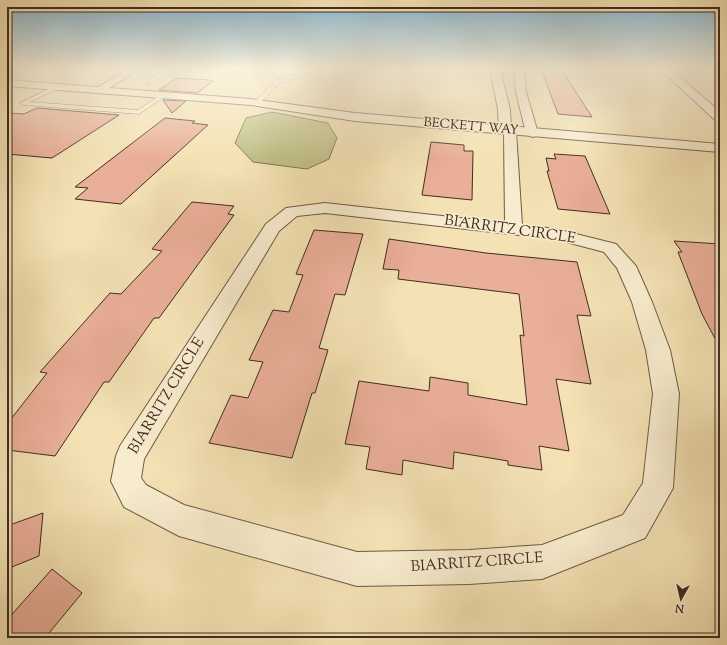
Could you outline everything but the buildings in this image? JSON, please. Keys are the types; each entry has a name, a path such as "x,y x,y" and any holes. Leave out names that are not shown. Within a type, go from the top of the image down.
{"street":[{"name":"BECKETT WAY","path":"205,99 257,103 355,117 720,148"},
{"path":"502,99 508,131 514,229"},
{"path":"525,99 532,133"},
{"path":"699,99 720,118"},
{"name":"BIARRITZ CIRCLE","path":"325,208 514,229 572,237 610,248 626,266 642,302 658,350 666,394 658,488 634,527 542,562 469,567 357,569 179,520 135,496 126,481 130,456 272,228 292,211 325,208"}],"lane":[{"path":"31,99 23,103 119,112 139,112 159,99"},
{"path":"257,103 261,99"}],"shaded area":[{"path":"272,112 328,123 337,138 329,159 307,169 253,162 235,143 246,118"}]}
